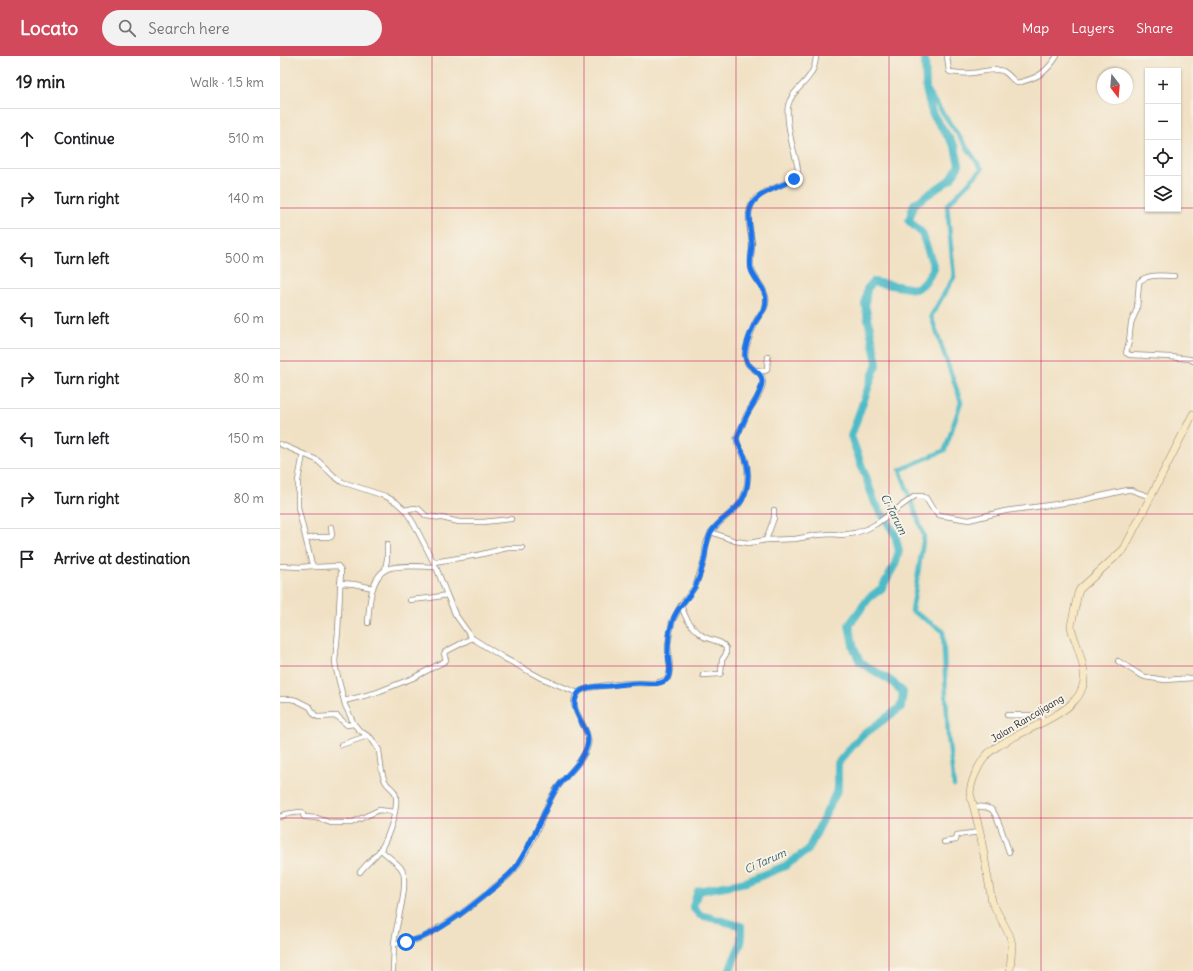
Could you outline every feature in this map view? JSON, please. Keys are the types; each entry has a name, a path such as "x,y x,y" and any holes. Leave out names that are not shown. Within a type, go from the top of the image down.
{"main road":[{"name":"Jalan Rancajigang","path":"1010,971 1012,945 1010,936 992,902 980,832 970,793 970,787 986,756 996,747 1062,711 1075,700 1084,680 1083,666 1072,631 1078,593 1080,589 1124,550 1193,414"}],"street":[{"path":"394,944 417,939 430,933 475,904 515,869 533,838 554,792 582,758 588,745 587,730 574,706 578,693 586,688 637,683 657,683 668,678 670,673 668,654 670,631 674,616 695,587 704,561 706,544 711,532 717,524 742,500 746,489 748,470 746,459 738,442 737,436 761,389 763,380 761,375 749,366 746,361 745,350 757,319 765,308 766,296 751,268 752,245 749,213 751,205 755,199 790,182 798,176 798,166 788,119 788,107 789,101 810,75 816,62 816,56"},
{"path":"948,56 950,72 971,74 989,70 1002,71 1009,75 1013,81 1017,83 1042,74 1049,69 1057,56"},
{"path":"1174,276 1150,276 1145,277 1139,282 1137,309 1132,323 1126,353 1130,355 1190,359 1193,361"},
{"path":"755,370 767,370 768,357"},
{"path":"280,444 311,457 321,463 338,479 389,498 405,510 435,565 455,614 472,638 504,658 541,678 578,693"},
{"path":"303,454 298,481 298,507 313,566"},
{"path":"711,532 735,541 749,543 766,540 795,539 817,535 842,535 862,531 876,524 913,497 919,496 926,498 932,508 939,515 970,520 1005,511 1079,501 1127,490 1151,497"},
{"path":"405,510 414,508 419,509 426,516 458,522 483,522 511,519"},
{"path":"766,540 774,518 774,510"},
{"path":"306,539 331,536 332,527"},
{"path":"385,570 387,544"},
{"path":"368,623 373,588 377,578 385,570 399,567 435,565 495,550 522,548"},
{"path":"280,566 340,567 338,632 335,661 336,669 344,701 354,724 357,729 371,738 379,750 384,781 394,792 396,797 395,812 389,831 380,849 360,872"},
{"path":"340,583 373,588"},
{"path":"410,600 447,595"},
{"path":"681,605 687,621 694,629 706,638 712,639 722,644 726,648 726,654 722,660 721,673 703,675"},
{"path":"344,701 376,692 413,678 445,661 445,652 472,638"},
{"path":"1118,660 1145,677 1165,680 1193,678"},
{"path":"280,699 296,700 310,707 314,714 318,717 336,716 347,725 354,724"},
{"path":"1007,715 1036,715 1041,716 1045,721"},
{"path":"341,745 367,736"},
{"path":"973,806 993,811 1010,852"},
{"path":"280,817 286,814 302,812 304,817 320,818 331,823 351,823 379,810 395,812"},
{"path":"944,842 956,840 957,835 980,832"},
{"path":"380,849 403,871 404,876 394,944 393,971"}],"waterway":[{"name":"Ci Tarum","path":"729,971 741,943 741,926 700,915 693,907 698,891 746,882 785,866 808,850 838,789 838,763 860,737 901,707 903,692 891,681 860,662 854,649 849,625 869,598 882,588 895,564 899,551 895,534 875,503 851,436 877,363 865,304 867,289 873,282 915,289 925,283 934,268 922,233 909,221 914,204 951,179 959,165 955,147 932,113 926,89 925,56"},
{"path":"926,89 982,169 947,205 954,277 931,316 961,402 945,450 900,470 924,536 912,611 943,631 948,736 954,786"}],"route":[{"path":"406,942 425,936 475,904 515,869 539,825 554,792 582,758 588,745 587,730 574,706 579,691 586,688 595,687 637,683 657,683 668,678 670,673 668,644 674,616 695,587 700,575 704,561 706,544 711,532 717,524 742,500 748,480 746,459 740,448 737,436 756,400 763,380 761,375 749,366 746,361 745,350 757,319 765,308 766,301 766,296 751,268 752,245 749,225 751,205 755,199 763,194 794,179"}]}
